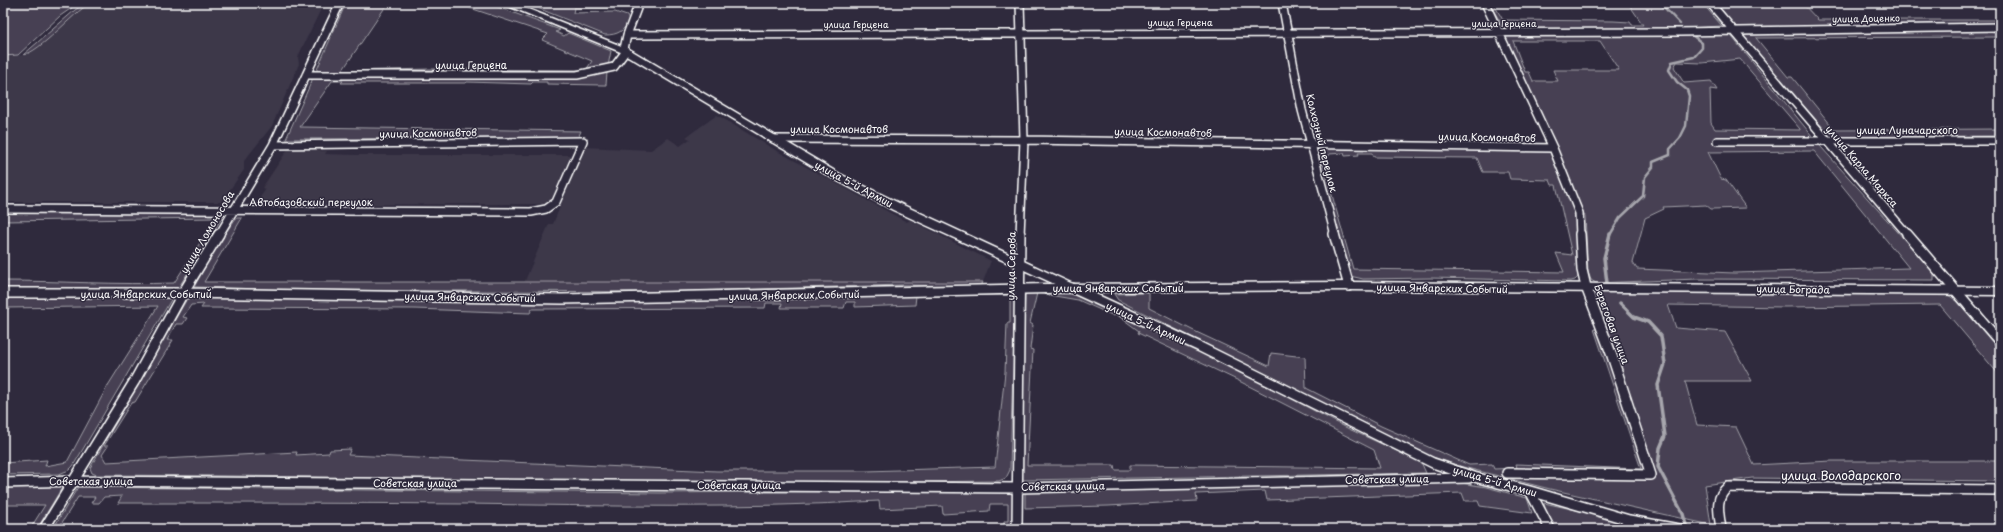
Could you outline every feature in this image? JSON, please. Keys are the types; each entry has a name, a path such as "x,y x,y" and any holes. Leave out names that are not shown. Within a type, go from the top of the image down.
{"street":[{"name":"улица Ломоносова","path":"44,529 134,382 183,293 273,145 340,3"},
{"name":"улица 5-й Армии","path":"505,3 625,50 836,176 1019,264 1198,346 1433,463 1474,477 1530,491 1629,520 1678,529"},
{"path":"625,50 627,35 639,3"},
{"name":"улица Серова","path":"1017,529 1019,264 1024,140 1020,3"},
{"name":"Колхозный переулок","path":"1282,3 1286,32 1310,144 1349,286"},
{"name":"Береговая улица","path":"1486,3 1553,148 1579,213 1582,270 1586,287 1612,356 1651,475 1507,473"},
{"name":"улица Карла Маркса","path":"1710,3 2000,342"},
{"name":"улица Доценко","path":"1732,30 2000,27"},
{"name":"улица Герцена","path":"627,35 1286,32 1500,33 1697,32 1732,30"},
{"name":"улица Герцена","path":"306,75 577,74 605,70 614,67 625,50"},
{"name":"улица Космонавтов","path":"773,139 1024,140 1553,148"},
{"name":"улица Космонавтов","path":"273,145 583,140 556,202 546,209"},
{"name":"улица Луначарского","path":"1717,141 2000,141"},
{"name":"Автобазовский переулок","path":"3,209 531,212 546,209"},
{"name":"улица Январских Событий","path":"3,293 183,293 562,299 1072,288 1349,286 1513,289 1586,287"},
{"name":"улица Бограда","path":"1586,287 2000,291"},
{"name":"Советская улица","path":"3,483 74,481 1018,488 1474,477"},
{"name":"улица Володарского","path":"1721,529 1718,500 1720,492 1728,487 2000,490"},
{"path":"1530,491 1550,529"}],"shaded area":[{"path":"3,3 79,3 60,16 18,55 3,56"},
{"path":"86,3 90,3 38,47 23,55 75,10"},
{"path":"90,3 324,3 298,57 299,64 272,126 244,161 244,170 221,202 3,202 3,56 26,55 40,46 80,9"},
{"path":"346,3 388,3 342,71 431,69 586,70 592,61 542,40 548,34 455,3 487,3 560,30 556,32 564,36 568,33 611,51 608,66 584,73 315,74"},
{"path":"525,3 636,3 633,8 574,8 573,13 615,12 627,16 629,20 623,30 614,34 605,35"},
{"path":"1489,3 1493,3 1503,20 1613,21 1630,22 1632,25 1643,25 1628,3 1702,3 1722,26 1656,30 1504,28"},
{"path":"1716,3 1802,3 1818,20 2000,20 2000,25 1736,27"},
{"path":"2000,30 2000,37 1756,38 1788,77 1792,77 1835,130 2000,129 2000,136 1831,137 1741,35"},
{"path":"1728,32 1821,147 1934,272 1934,280 1697,279 1596,283 1591,280 1588,272 1585,216 1502,34","holes":["1513,41 1600,41 1619,70 1553,70 1558,81 1533,81 1529,72 1525,72","1740,59 1800,130 1715,129 1711,123 1710,89 1717,90 1711,81 1684,83 1674,67 1677,62 1702,63","1814,151 1909,268 1734,273 1637,269 1633,263 1645,218 1664,209 1663,207 1706,205 1711,209 1746,208 1726,180 1721,179 1708,152"]},
{"path":"607,72 606,85 547,84 547,82 533,82 531,84 467,82 341,83 343,81 332,81 300,127 581,131 578,138 286,139 313,78 580,76"},
{"path":"717,115 777,151 907,222 910,220 991,261 983,282 524,283 549,224 553,224 584,147 651,150 668,138 680,146 690,139 686,137"},
{"path":"1313,147 1549,150 1572,205 1576,222 1578,277 1575,280 1430,278 1363,279 1350,276","holes":["1344,153 1345,156 1359,155 1358,153 1372,153 1374,157 1477,158 1483,172 1508,172 1510,179 1550,180 1552,185 1556,185 1572,255 1556,253 1564,272 1353,269 1321,156"]},
{"path":"288,149 322,149 320,151 327,151 325,154 355,155 571,155 551,200 543,204 258,205 256,203 266,189 262,188"},
{"path":"3,212 225,213 177,290 3,289 3,281 131,284 174,283 216,218 3,221"},
{"path":"236,218 242,218 204,282 983,282 981,286 903,285 654,292 297,290 194,287 217,245"},
{"path":"1054,288 1076,293 1229,366 1349,429 1421,462 1426,473 1022,480 1025,294 1027,290","holes":["1037,293 1078,300 1114,316 1116,314 1139,331 1138,333 1239,381 1374,450 1380,468 1130,465 1130,470 1115,470 1114,465 1027,465 1033,350 1030,349 1033,325 1030,323"]},
{"path":"1015,293 1010,470 1006,478 999,481 886,482 660,482 97,475 92,473 90,468 188,297","holes":["1010,295 1010,323 1007,323 1005,372 995,467 866,471 717,471 348,455 351,449 330,450 329,453 296,455 297,452 106,462 102,455 108,446 104,446 131,403 135,402 173,340 167,340 176,324 183,324 187,318 183,317 191,305 204,304 201,308 414,309 530,313 532,309 765,308 766,303 782,303 781,308 844,308 846,302 855,302 855,307 915,305 916,296"]},
{"path":"1149,293 1149,308 1269,366 1271,353 1305,357 1306,388 1381,426 1469,465 1492,464 1494,469 1517,468 1516,464 1641,469 1594,329 1608,330 1594,297 1597,293 1945,293 1957,301 2000,351 2000,376 1940,305 1785,307 1668,305 1676,328 1725,332 1752,381 1685,381 1697,425 1736,427 1754,465 1832,461 2000,461 2000,481 1752,478 1705,485 1711,525 1550,489 1459,466 1430,456 1381,433 1118,300 1114,294"},
{"path":"3,297 172,298 73,466 69,470 59,474 3,475 3,463 47,460 45,466 67,462 107,387 158,306 3,308"},
{"path":"1461,483 1486,487 1527,498 1532,513 1480,506 1478,501 1465,501 1462,493 1267,500 1265,491 1196,494 1197,501 1108,506 1025,508 1025,491"},
{"path":"63,486 37,529 30,529 45,505 3,505 3,488"},
{"path":"78,487 659,493 994,490 1010,491 1013,496 1012,529 1004,529 1004,521 1008,521 1008,504 990,504 989,511 943,514 942,506 880,509 879,501 828,504 725,506 118,503 122,496 104,497 99,503 91,503 95,497 78,497 58,529 53,529"},
{"path":"1544,503 1664,529 1552,529 1548,521"}],"waterway":[{"path":"1660,3 1680,24"},
{"path":"1610,235 1620,218 1643,196 1645,177 1653,167 1653,162 1670,155 1670,149 1680,138 1686,126 1689,96 1687,90 1677,82 1669,70 1672,62 1694,57 1702,48 1702,43 1692,35"},
{"path":"1607,283 1604,258 1610,234"},
{"path":"1620,303 1634,317 1648,322 1661,336 1665,364 1658,385 1665,436 1660,448 1658,467 1683,514 1687,529"}]}
